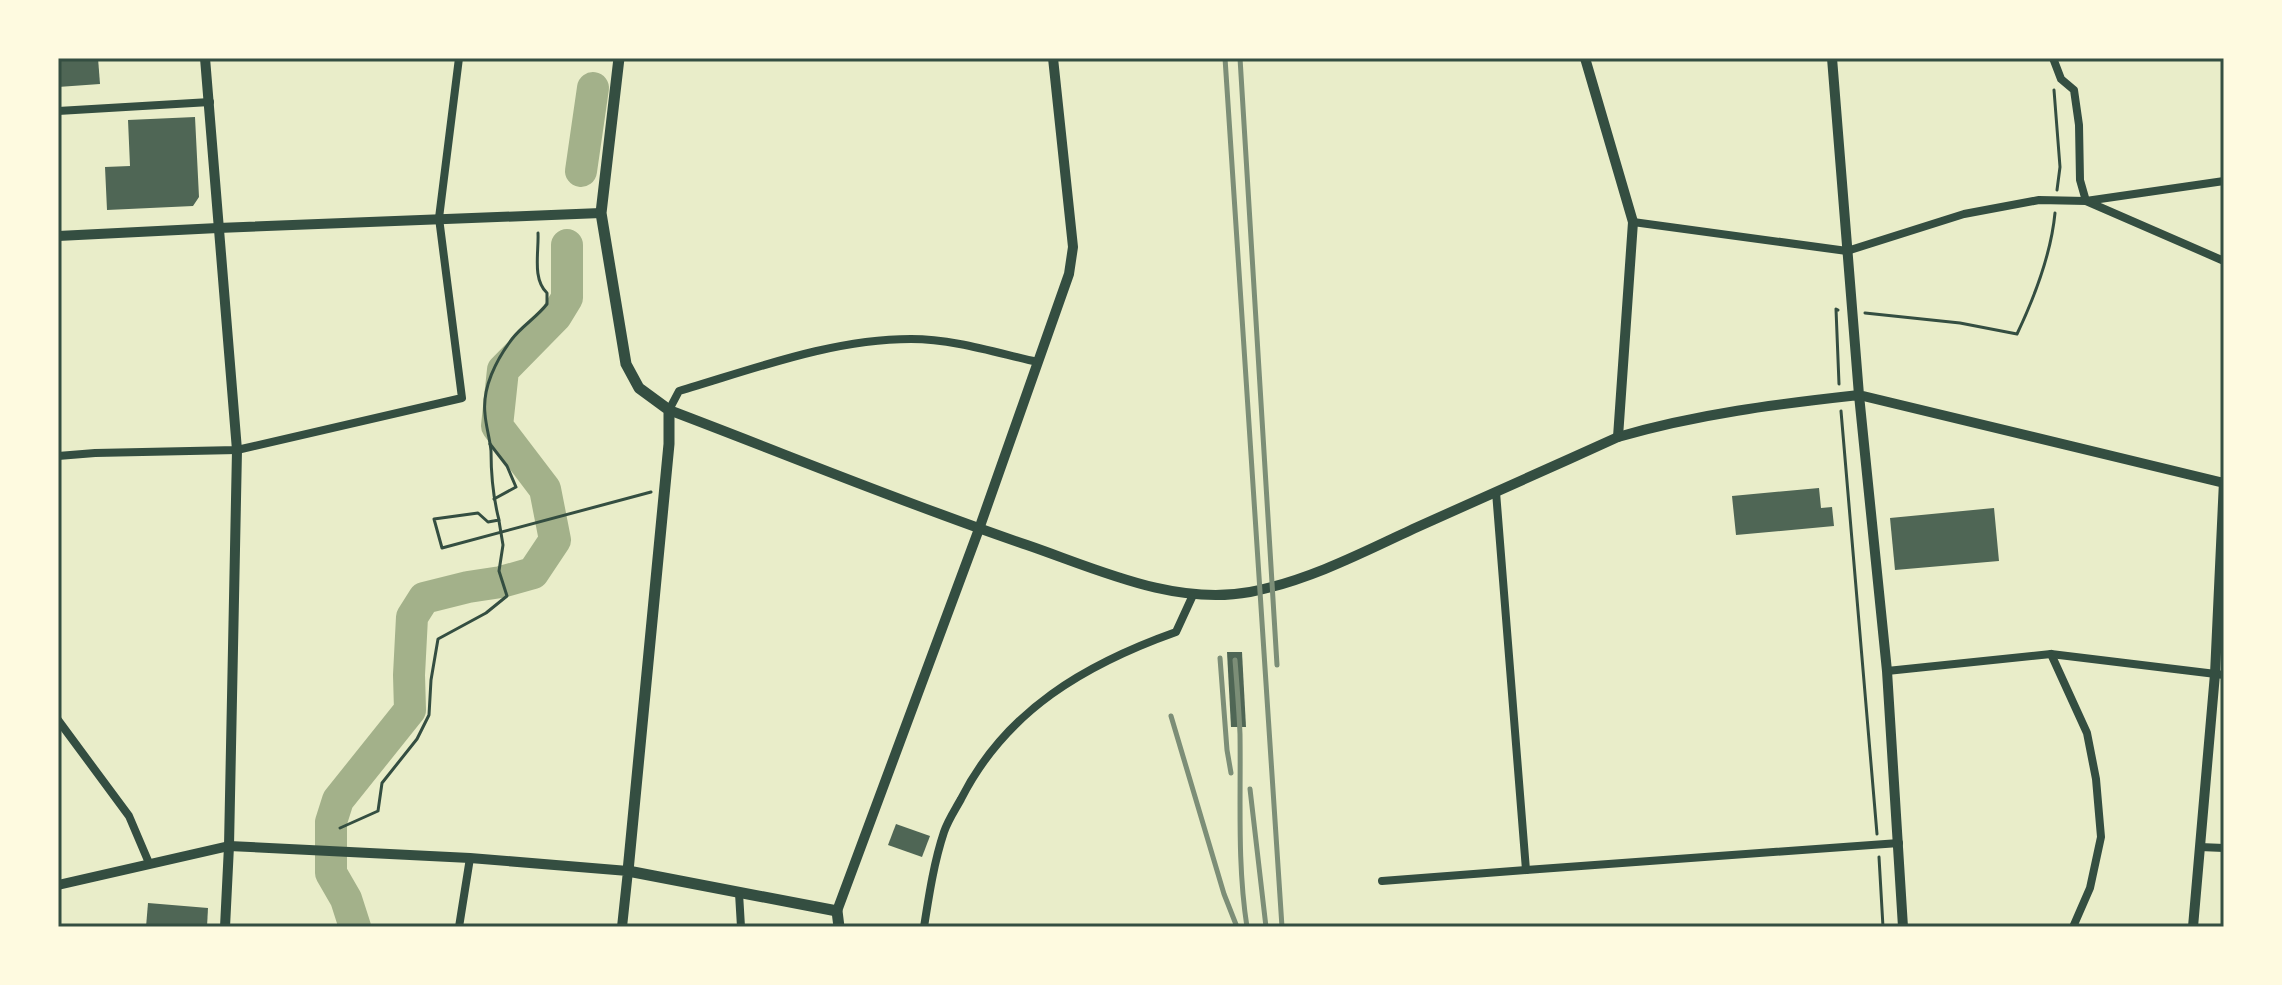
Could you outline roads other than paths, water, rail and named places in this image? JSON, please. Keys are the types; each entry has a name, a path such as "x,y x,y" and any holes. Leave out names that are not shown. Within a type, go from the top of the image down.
{"main road":[{"path":"619,58 601,213 626,364 639,388 669,410 665,489 628,871 837,911 839,927"}],"street":[{"path":"205,58 237,450 225,927"},
{"path":"58,456 237,450 462,398 439,218 459,58"},
{"path":"837,911 979,529 1069,274 1073,247 1053,58"},
{"path":"1585,58 1633,222 1618,437"},
{"path":"1832,58 1859,395 1887,671 1903,927"},
{"path":"2053,58 2061,79 2074,90 2079,125 2080,180 2086,201"},
{"path":"58,111 210,102"},
{"path":"1633,222 1847,251 1964,214 2039,200 2086,201 2224,181"},
{"path":"2086,201 2224,261"},
{"path":"58,236 601,213"},
{"path":"1038,362 944,342 912,339 855,343 679,391 669,410 979,529 1137,583 1193,595 1249,592 1294,581 1618,437 1717,413 1840,397 1859,395 2224,482 2220,675 2193,927"},
{"path":"1496,492 1526,870"},
{"path":"924,927 929,889 945,830 971,779 1003,736 1044,698 1080,676 1131,648 1176,632 1193,595"},
{"path":"1887,671 2051,654 2220,675"},
{"path":"2051,654 2087,733 2096,779 2101,837 2090,888 2073,927"},
{"path":"58,720 129,816 149,863"},
{"path":"1382,881 1899,843"},
{"path":"58,885 229,846 470,858 628,871 622,927"},
{"path":"2200,847 2224,848"},
{"path":"459,927 470,858"},
{"path":"739,893 741,927"}],"waterway":[{"path":"581,171 593,88"},
{"path":"355,927 346,899 331,873 331,822 338,800 410,710 412,617 424,598 533,573 555,540 545,489 497,426 503,370 556,316 567,298 567,245"}],"railway":[{"path":"1225,58 1282,927"},
{"path":"1240,58 1277,665"},
{"path":"1220,658 1231,773"},
{"path":"1235,660 1240,734 1241,855 1247,927"},
{"path":"1171,716 1224,894 1237,927"},
{"path":"1250,789 1266,927"}]}
